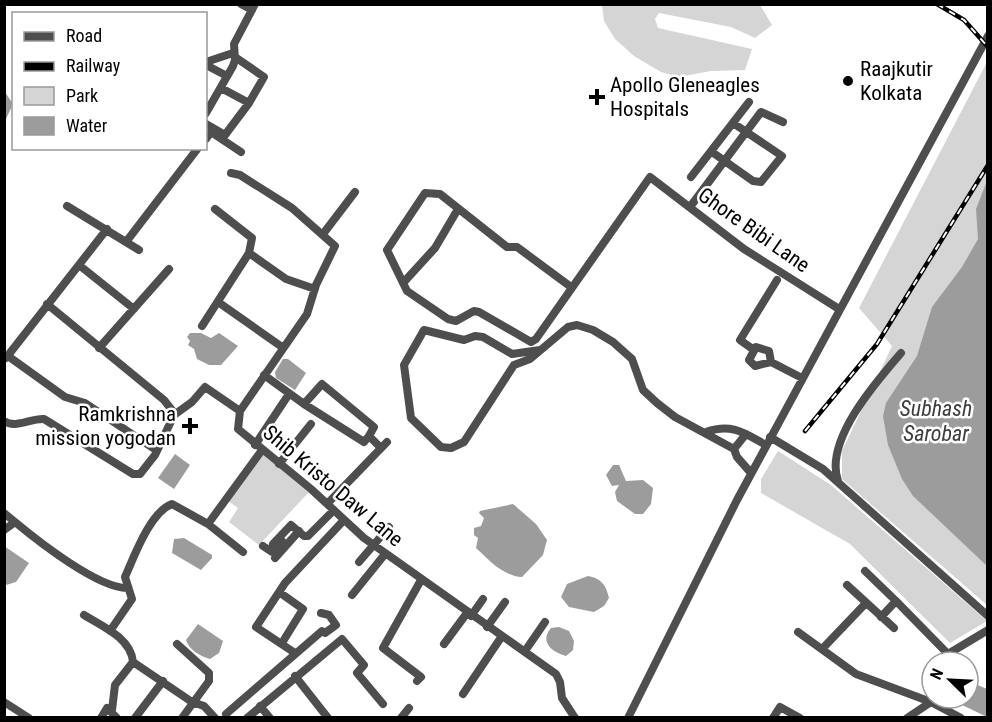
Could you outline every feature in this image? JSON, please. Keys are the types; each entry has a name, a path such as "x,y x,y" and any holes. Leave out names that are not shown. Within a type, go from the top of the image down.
{"street":[{"path":"207,111 227,76 234,55 234,44 254,7 241,4"},
{"path":"628,717 768,441 987,36"},
{"path":"207,63 234,55"},
{"path":"207,125 225,135 249,103 264,77 234,55"},
{"path":"207,64 227,76"},
{"path":"221,88 249,103"},
{"path":"691,177 749,102"},
{"path":"690,207 761,112 783,122"},
{"path":"711,152 753,181 761,182 768,177 782,156 733,123"},
{"path":"207,138 211,132 241,152"},
{"path":"126,242 196,150"},
{"path":"231,173 240,175 292,208 323,234 355,192"},
{"name":"Ghore Bibi Lane","path":"571,286 650,177 744,249 838,309"},
{"path":"425,194 440,194 507,247 517,247 571,286 536,339 531,342 479,312 474,311 456,321 448,319 407,291 387,250 425,194"},
{"path":"67,206 140,250"},
{"path":"403,283 435,248 458,208"},
{"path":"202,326 249,253 252,238 215,209"},
{"path":"107,229 6,358 65,397 85,403 156,450"},
{"name":"Shib Kristo Daw Lane","path":"323,234 335,246 315,289 307,314 282,347 240,411 238,429 385,554 556,674 560,681 562,698 575,717"},
{"path":"249,253 286,279 315,289"},
{"path":"79,265 134,309"},
{"path":"99,348 169,268"},
{"path":"754,350 740,340 777,280"},
{"path":"218,302 282,347"},
{"path":"47,304 164,400 175,414"},
{"path":"540,350 512,354 483,337 475,336 464,340 424,330 404,365 411,418 441,447 451,448 464,442 514,365 530,359 568,327 577,325 593,330 613,342 632,359 643,390 675,417 734,449 737,457 752,473"},
{"path":"771,362 769,351 756,347 749,360 755,366 771,362 802,378"},
{"path":"838,482 834,471 835,450 842,434 901,353"},
{"path":"512,354 514,365"},
{"path":"264,375 289,394 304,404 364,442 375,427 322,384 304,404"},
{"path":"4,422 15,425 34,418 44,419 133,474 140,474 175,414 192,402 205,387 240,411"},
{"path":"208,524 259,447 289,394"},
{"path":"279,464 310,424"},
{"path":"706,432 721,427 746,434 768,441 823,469 987,616"},
{"path":"734,449 746,434"},
{"path":"273,544 289,526 308,536 384,445 369,436"},
{"path":"110,631 132,599 125,577 140,544 169,505 208,524 243,552"},
{"path":"4,513 46,546 111,587 127,588"},
{"path":"296,653 256,627 279,592 344,520"},
{"path":"4,530 15,522"},
{"path":"359,562 389,527"},
{"path":"263,546 273,552 297,529"},
{"path":"275,558 297,529"},
{"path":"352,595 385,554"},
{"path":"865,571 948,654 987,631"},
{"path":"417,681 421,677 383,648 421,580"},
{"path":"847,585 894,628"},
{"path":"279,592 303,609 282,643"},
{"path":"444,644 483,599"},
{"path":"881,617 896,602"},
{"path":"487,627 505,603"},
{"path":"823,648 866,603"},
{"path":"226,716 322,631 325,633 336,625 329,615 321,613"},
{"path":"84,615 110,631 125,644 133,662 192,702 204,706 215,717"},
{"path":"525,651 545,622"},
{"path":"798,632 856,674 920,698"},
{"path":"463,694 502,636"},
{"path":"247,717 295,675 342,639 364,665 357,673 383,704"},
{"path":"177,644 209,673 209,681 182,717"},
{"path":"115,714 114,685 133,662"},
{"path":"295,675 328,717"},
{"path":"135,717 163,681"},
{"path":"4,702 29,717"},
{"path":"260,706 270,717"},
{"path":"100,717 107,708 115,714"},
{"path":"401,717 409,708"},
{"path":"773,717 780,708 800,717"},
{"path":"907,717 920,709"},
{"path":"947,710 961,717"}],"green space":[{"path":"602,5 760,5 772,25 755,38 731,27 659,13 655,19 658,28 752,49 745,70 711,71 678,77 661,72 634,56 615,39 604,21"},
{"path":"987,62 987,605 842,479 842,451 892,346 859,308"},
{"path":"778,451 831,485 987,621 950,643 850,544 761,493 761,479"},
{"path":"262,453 310,491 259,545 229,522 238,508 228,501"}],"water":[{"path":"5,92 12,106 5,121"},
{"name":"Subhash Sarobar","path":"987,181 987,566 913,496 902,479 888,445 883,416 886,403 917,356 932,307 962,267 978,239 976,209"},
{"path":"190,333 201,333 211,338 219,333 238,346 221,365 209,365 197,359 194,349 188,345 190,341 187,337"},
{"path":"283,359 288,359 306,373 295,390 276,378 275,372"},
{"path":"175,454 190,465 174,489 158,478"},
{"path":"613,465 619,465 626,481 643,480 653,488 651,504 643,514 635,514 617,501 615,492 619,485 612,486 606,475"},
{"path":"513,504 536,524 547,540 543,555 522,577 509,574 491,562 476,548 478,538 474,535 474,528 481,526 484,518 479,513 480,511"},
{"path":"184,538 212,555 201,570 172,553 174,539"},
{"path":"4,546 29,563 16,582 6,585"},
{"path":"588,576 602,583 609,598 604,606 594,612 569,607 561,597 567,584"},
{"path":"198,624 223,641 219,653 210,659 195,652 186,640"},
{"path":"559,627 569,631 574,641 573,650 566,656 552,649 546,638 551,628"},
{"path":"980,686 987,689 987,717 973,710 980,710"}],"railway":[{"path":"937,4 964,20 988,47"},
{"path":"805,431 877,344 988,165"}],"place":[{"name":"Raajkutir Kolkata","path":"848,81"},
{"name":"Apollo Gleneagles Hospitals","path":"597,97"},
{"name":"Ramkrishna mission yogodan","path":"190,426"}]}
